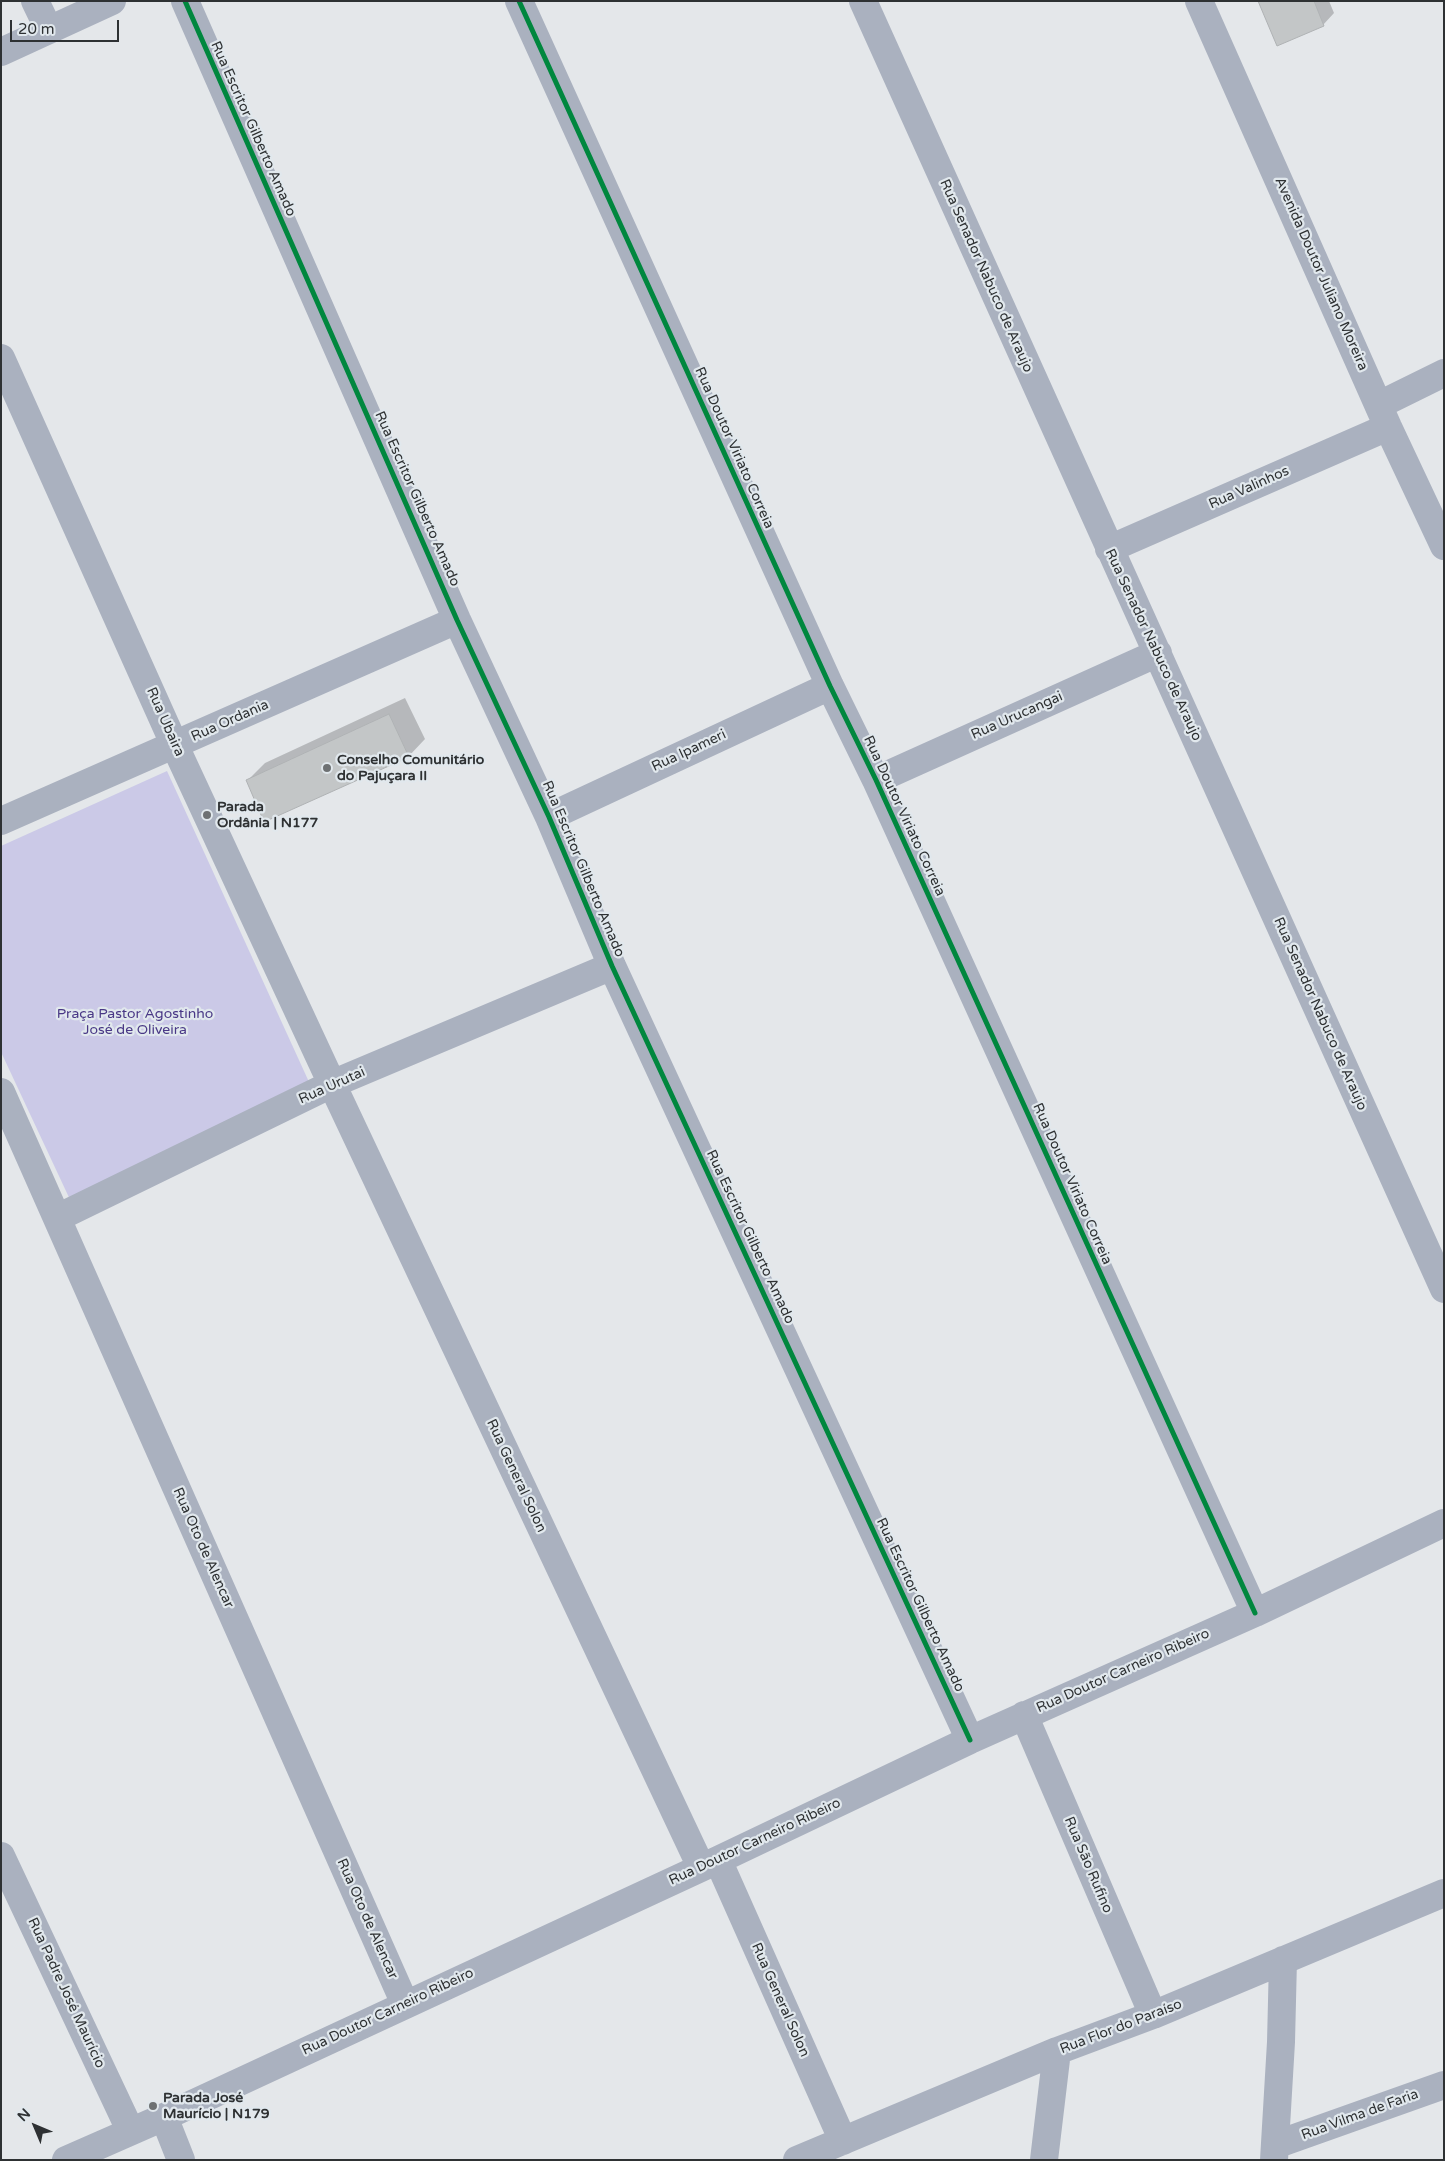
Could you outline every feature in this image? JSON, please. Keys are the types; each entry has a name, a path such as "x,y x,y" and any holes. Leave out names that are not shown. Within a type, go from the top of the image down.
{"street":[{"path":"35,1 49,30"},
{"path":"1,52 112,1"},
{"name":"Rua Escritor Gilberto Amado","path":"185,1 458,620 549,817 612,966 970,1740"},
{"name":"Rua Doutor Viriato Correia","path":"519,1 830,686 876,780 1255,1613"},
{"name":"Rua Senador Nabuco de Araujo","path":"863,1 1444,1288"},
{"name":"Avenida Doutor Juliano Moreira","path":"1199,1 1444,546"},
{"name":"Rua Ubaira","path":"1,358 176,746 332,1084"},
{"name":"Rua Valinhos","path":"1109,549 1384,416 1444,373"},
{"name":"Rua Ordania","path":"1,822 458,620"},
{"name":"Rua Urucangai","path":"876,780 1158,653"},
{"name":"Rua Ipameri","path":"549,817 830,686"},
{"name":"Rua Urutai","path":"57,1218 332,1084 612,966"},
{"name":"Rua General Solon","path":"332,1084 843,2141"},
{"name":"Rua Oto de Alencar","path":"1,1092 405,2004"},
{"name":"Rua Doutor Carneiro Ribeiro","path":"66,2160 130,2130 164,2117 709,1864 970,1740 1255,1613 1444,1523"},
{"name":"Rua São Rufino","path":"1024,1716 1153,2015"},
{"name":"Rua Padre José Maurício","path":"1,1856 130,2130"},
{"name":"Rua Flor do Paraíso","path":"797,2160 1057,2051 1153,2015 1444,1894"},
{"path":"1274,2152 1283,1960"},
{"path":"1044,2160 1057,2051"},
{"name":"Rua Vilma de Faria","path":"1274,2152 1444,2085"},
{"path":"164,2117 181,2160"}],"green space":[{"name":"Praça Pastor Agostinho José de Oliveira","path":"167,771 309,1082 73,1206 1,1052 1,846"}],"building":[{"path":"1258,1 1314,1 1324,26 1277,46"},
{"name":"Conselho Comunitário do Pajuçara II","path":"389,714 409,757 264,822 246,780"}],"cycle path":[{"path":"185,1 457,620 549,817 612,966 970,1740"},
{"path":"519,1 830,686 876,780 1255,1613"}],"place":[{"name":"Conselho Comunitário do Pajuçara II","path":"327,768"},
{"name":"Parada Ordânia | N177","path":"207,815"},
{"name":"Parada José Maurício | N179","path":"153,2106"}]}
